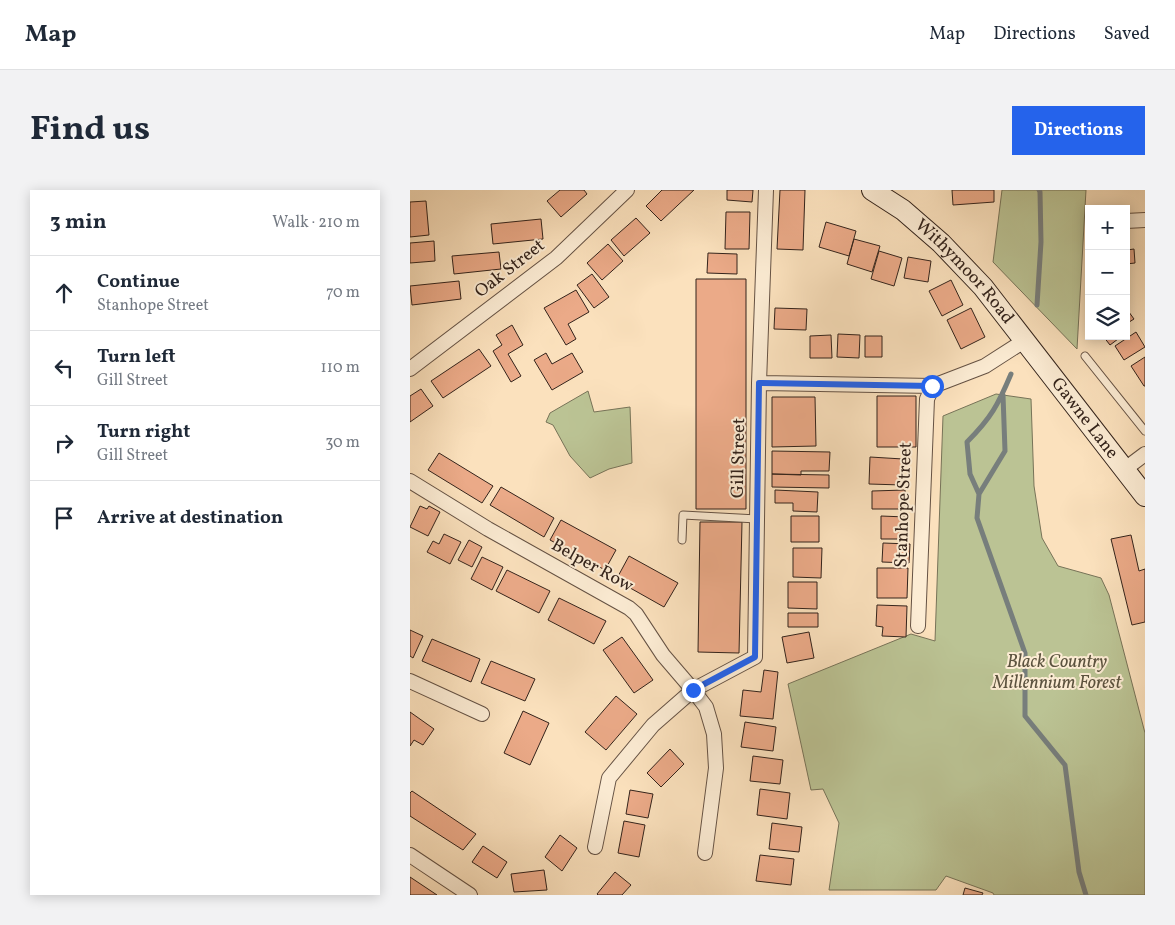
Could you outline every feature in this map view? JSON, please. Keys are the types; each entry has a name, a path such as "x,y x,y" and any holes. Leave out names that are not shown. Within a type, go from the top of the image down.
{"street":[{"name":"Oak Street","path":"410,369 556,258 627,190"},
{"name":"Gill Street","path":"693,690 755,657 759,383 766,190"},
{"name":"Withymoor Road","path":"872,190 903,210 941,243 983,287 1024,341"},
{"path":"1130,221 1145,220"},
{"path":"759,383 932,386 985,366 1024,341"},
{"name":"Gawne Lane","path":"1024,341 1045,365 1145,496"},
{"name":"Stanhope Street","path":"918,626 927,399 932,386"},
{"path":"1126,469 1145,454"},
{"name":"Belper Row","path":"410,481 488,529 630,608 636,614 663,654 706,707 714,734 716,768 705,853"},
{"path":"410,681 482,714"},
{"path":"595,847 609,778 653,725 693,690"},
{"path":"410,855 470,895"}],"lane":[{"path":"1085,356 1145,431"},
{"path":"682,540 683,515 757,519"}],"green space":[{"path":"1002,190 1086,190 1077,349 993,262"},
{"path":"588,391 594,412 630,407 632,463 609,469 590,478 570,456 553,425 546,422 550,413"},
{"name":"Black Country Millennium Forest","path":"996,394 1031,399 1034,486 1042,538 1058,566 1101,578 1109,595 1145,733 1145,895 994,895 946,876 936,890 829,890 839,823 823,789 811,790 788,684 911,634 935,641 943,416"}],"building":[{"path":"560,190 584,190 587,194 561,217 547,201"},
{"path":"662,190 694,190 661,221 646,206"},
{"path":"727,190 753,190 752,202 727,200"},
{"path":"780,190 805,190 803,250 777,249"},
{"path":"952,190 994,190 994,202 953,205"},
{"path":"426,201 429,235 410,237 410,202"},
{"path":"726,212 750,212 749,249 725,249"},
{"path":"636,218 650,233 624,256 611,240"},
{"path":"541,219 543,239 493,244 491,224"},
{"path":"826,222 856,231 849,256 819,247"},
{"path":"854,239 880,246 872,272 847,264"},
{"path":"434,241 435,261 410,263 410,243"},
{"path":"608,244 623,261 602,280 587,263"},
{"path":"1134,249 1135,263 1130,264 1130,250"},
{"path":"879,251 902,258 894,286 871,279"},
{"path":"499,252 501,269 454,274 452,256"},
{"path":"708,253 737,254 737,274 707,273"},
{"path":"908,257 931,261 928,282 904,278"},
{"path":"592,274 609,297 594,308 577,285"},
{"path":"696,279 746,279 746,509 696,509"},
{"path":"951,280 963,305 942,316 929,291"},
{"path":"459,281 461,299 412,305 410,286"},
{"path":"576,290 589,312 568,324 576,339 566,345 544,308"},
{"path":"775,308 807,309 806,330 774,329"},
{"path":"971,308 985,337 961,349 947,320"},
{"path":"1130,314 1134,319 1130,322"},
{"path":"512,325 523,345 508,354 521,376 511,382 493,351 502,345 496,335"},
{"path":"1136,332 1145,347 1124,360 1115,346 1124,340 1130,340 1130,336"},
{"path":"838,334 860,335 859,358 837,357"},
{"path":"831,335 832,358 810,358 810,336"},
{"path":"865,336 882,336 882,357 865,357"},
{"path":"1106,340 1117,340 1110,345"},
{"path":"479,349 491,366 443,398 431,381"},
{"path":"546,353 552,364 572,353 583,372 552,390 534,360"},
{"path":"1145,357 1145,386 1144,386 1131,366"},
{"path":"421,389 433,406 410,422 410,396"},
{"path":"877,396 916,396 916,447 877,447"},
{"path":"772,397 815,397 816,446 772,447"},
{"path":"772,451 830,452 829,471 801,471 801,475 772,474"},
{"path":"439,453 493,486 482,503 428,470"},
{"path":"870,457 903,459 902,485 869,484"},
{"path":"772,474 829,475 829,488 772,487"},
{"path":"501,487 554,518 544,537 490,505"},
{"path":"775,490 818,492 817,512 793,511 793,503 775,503"},
{"path":"905,490 905,509 872,509 872,491"},
{"path":"420,506 427,509 429,506 440,512 428,536 410,527"},
{"path":"791,516 819,516 819,542 791,542"},
{"path":"881,516 906,517 906,539 881,539"},
{"path":"561,520 616,550 605,570 550,540"},
{"path":"700,522 742,522 739,653 698,652"},
{"path":"444,534 461,542 450,564 427,552 433,541 439,544"},
{"path":"1131,535 1139,571 1145,569 1145,622 1132,625 1111,539"},
{"path":"469,540 482,547 472,567 458,560"},
{"path":"883,543 910,544 909,563 882,562"},
{"path":"793,548 822,548 821,578 793,577"},
{"path":"629,556 678,583 664,607 616,580"},
{"path":"482,557 503,567 492,590 471,579"},
{"path":"877,568 908,568 907,598 877,598"},
{"path":"507,570 550,591 539,613 496,591"},
{"path":"788,582 817,582 817,609 788,608"},
{"path":"559,598 606,621 594,644 548,620"},
{"path":"877,605 907,606 906,637 882,636 883,627 876,626"},
{"path":"788,613 818,613 818,627 788,627"},
{"path":"410,630 423,636 413,658 410,656"},
{"path":"809,632 814,658 787,663 782,637"},
{"path":"622,637 653,680 634,693 603,650"},
{"path":"432,639 480,659 471,682 422,661"},
{"path":"491,661 535,679 525,701 481,683"},
{"path":"764,670 778,672 773,719 740,716 743,690 761,692"},
{"path":"616,696 637,714 606,750 585,732"},
{"path":"523,711 549,723 530,765 504,753"},
{"path":"410,712 434,729 423,745 414,740 410,746"},
{"path":"745,722 776,727 773,751 741,747"},
{"path":"670,749 684,764 661,787 647,773"},
{"path":"753,756 783,760 780,784 750,781"},
{"path":"760,789 790,793 787,819 757,815"},
{"path":"630,790 653,794 648,818 626,814"},
{"path":"412,791 476,834 463,850 410,816 410,793"},
{"path":"624,821 645,825 639,857 618,853"},
{"path":"772,823 802,827 799,852 769,849"},
{"path":"560,835 577,848 562,871 545,857"},
{"path":"483,846 507,862 497,878 472,862"},
{"path":"760,855 794,859 791,885 756,881"},
{"path":"544,870 547,890 514,892 511,874"},
{"path":"615,872 631,885 622,895 598,895 597,894"},
{"path":"410,877 437,895 410,895"},
{"path":"965,888 983,893 982,895 963,895"}],"waterway":[{"path":"1037,305 1041,242 1039,190"},
{"path":"1011,374 993,411 967,442 970,474 979,494 977,518 1025,653 1025,716 1065,765 1079,872 1086,895"},
{"path":"979,494 1005,451 1003,395"}],"route":[{"path":"693,690 755,657 759,383 932,386"}]}
